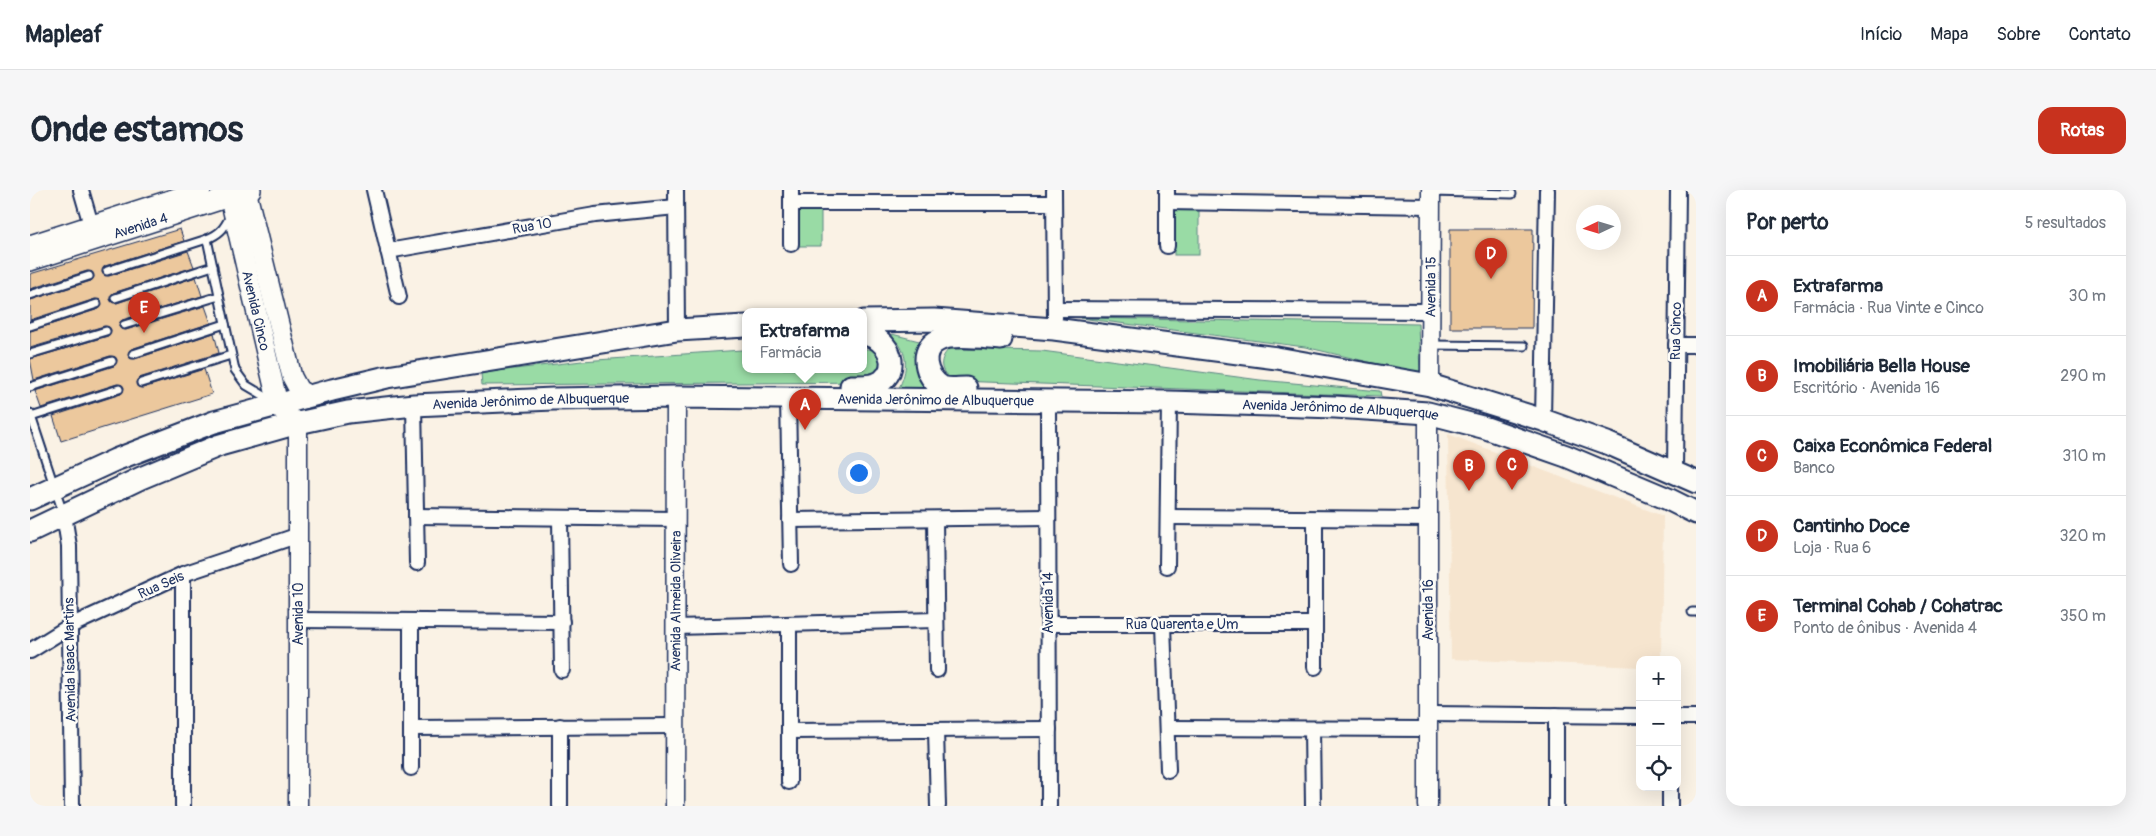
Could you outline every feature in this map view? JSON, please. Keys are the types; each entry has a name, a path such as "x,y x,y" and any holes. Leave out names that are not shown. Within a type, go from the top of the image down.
{"main road":[{"name":"Avenida 4","path":"30,261 93,233 202,190"},
{"name":"Avenida 4","path":"30,245 93,233 239,195"},
{"name":"Avenida Cinco","path":"239,195 292,377 300,390 310,396"},
{"name":"Avenida Cinco","path":"239,195 278,404"},
{"name":"Avenida Jerônimo de Albuquerque","path":"867,322 1054,319 1203,348 1277,358 1430,385 1543,420 1675,471 1696,482"},
{"path":"30,499 54,486 123,456 197,428 278,404 387,377 677,330 742,326"},
{"path":"677,330 742,331"},
{"path":"676,397 762,388 874,385 882,382 887,376 890,367 890,357 882,341 875,336 867,335"},
{"path":"1169,402 1041,389 946,388 937,384 931,377 927,368 927,355 934,342 947,337 1203,348"},
{"name":"Avenida Jerônimo de Albuquerque","path":"30,531 185,458 246,436 348,412 414,405 553,399 676,397 1169,402 1335,407 1428,413 1486,428 1566,456 1668,499 1696,513"},
{"path":"278,404 286,415 298,423"}],"street":[{"path":"81,190 93,233"},
{"path":"374,190 399,297"},
{"path":"676,190 677,330"},
{"path":"1543,420 1547,190"},
{"name":"Rua Cinco","path":"1675,471 1678,190"},
{"path":"791,244 791,196 1054,197 1054,319"},
{"path":"1168,246 1167,196 1430,196"},
{"name":"Avenida 15","path":"1430,196 1430,385"},
{"name":"Rua 10","path":"388,251 596,215 676,207"},
{"name":"Avenida Jerônimo de Albuquerque","path":"1054,319 1430,311"},
{"path":"1676,345 1696,345"},
{"name":"Avenida Almeida Oliveira","path":"675,806 676,397"},
{"path":"788,398 791,564"},
{"name":"Avenida 14","path":"1048,401 1049,806"},
{"path":"1167,566 1169,402"},
{"path":"414,405 417,563"},
{"name":"Avenida 16","path":"1428,413 1428,806"},
{"name":"Avenida 10","path":"298,423 298,806"},
{"name":"Avenida Isaac Martins","path":"64,515 69,546 72,806"},
{"path":"416,516 676,519"},
{"path":"790,520 1048,517"},
{"path":"1168,517 1428,519"},
{"path":"560,518 562,670"},
{"path":"935,519 937,670"},
{"path":"1315,519 1315,667"},
{"name":"Rua Seis","path":"30,650 70,626 183,574 299,534"},
{"path":"183,574 183,806"},
{"path":"298,620 562,622"},
{"path":"676,627 936,620"},
{"path":"411,621 411,768"},
{"path":"789,624 789,782"},
{"name":"Rua Quarenta e Um","path":"1048,624 1315,624"},
{"path":"1164,624 1168,770"},
{"path":"1556,716 1556,806"},
{"path":"1167,728 1312,729 1428,721 1556,716 1636,716"},
{"path":"1681,717 1696,717"},
{"path":"560,726 560,806"},
{"path":"411,728 676,726"},
{"path":"789,731 1049,728"},
{"path":"1312,729 1313,806"},
{"path":"936,730 938,806"},
{"path":"1670,791 1670,806"}],"lane":[{"path":"1430,196 1512,194"},
{"path":"107,270 218,234 225,228 239,195"},
{"path":"207,239 235,370 240,378 250,387 278,404"},
{"path":"115,298 213,266"},
{"path":"30,295 89,276"},
{"path":"124,325 219,296"},
{"path":"30,326 97,304"},
{"path":"133,354 225,324"},
{"path":"30,354 106,331"},
{"path":"1430,345 1524,346"},
{"path":"141,382 231,354"},
{"path":"30,387 112,361"},
{"path":"64,515 31,415 119,390"}],"shaded area":[{"path":"1448,434 1663,516 1661,656 1636,656 1636,667 1451,659"}],"green space":[{"path":"1174,207 1199,207 1199,255 1174,255"},
{"path":"797,211 821,211 821,246 796,246"},
{"path":"1080,318 1418,324 1420,374 1305,347"},
{"path":"892,334 923,342 929,392 899,388 905,371 905,361 902,350"},
{"path":"867,349 876,352 884,361 874,382 482,385 481,373 582,361 742,350 742,373 867,373"},
{"path":"949,349 1042,351 1260,380 1380,391 1381,396 956,381 946,375 942,367 943,358"}],"building":[{"path":"180,229 184,241 105,266 102,272 104,275 109,276 188,251 194,267 113,293 110,299 112,302 117,303 196,277 202,296 122,320 119,326 121,329 126,330 205,306 211,323 131,349 128,355 130,358 135,359 214,333 219,353 139,378 136,382 138,387 143,388 204,369 212,394 61,441 53,416 121,394 124,388 122,385 117,384 41,408 35,391 114,366 117,360 115,357 110,356 34,380 30,359 108,336 111,330 109,327 104,326 30,348 30,331 99,309 102,305 100,300 95,299 30,320 30,300 91,281 94,277 92,272 87,271 30,289 30,274"},
{"path":"1450,229 1533,229 1532,328 1450,328"}],"place":[{"name":"Cantinho Doce","path":"1491,279"},
{"name":"Terminal Cohab / Cohatrac","path":"144,333"},
{"name":"Extrafarma","path":"805,430"},
{"name":"Caixa Econômica Federal","path":"1512,490"},
{"name":"Imobiliária Bella House","path":"1469,491"}]}
